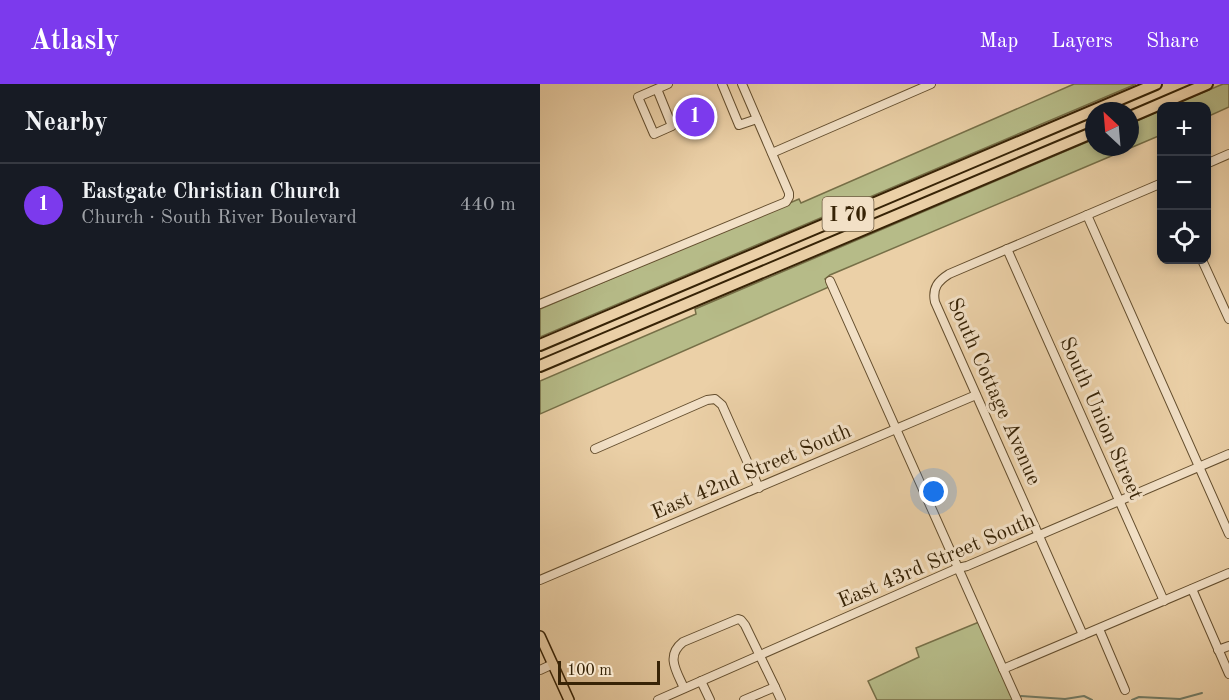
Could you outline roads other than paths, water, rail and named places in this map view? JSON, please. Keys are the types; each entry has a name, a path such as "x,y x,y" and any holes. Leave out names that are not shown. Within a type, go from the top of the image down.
{"highway":[{"name":"I 70","path":"540,345 1156,84"},
{"path":"1139,113 1207,84"},
{"name":"I 70","path":"540,366 1085,136"}],"main road":[{"path":"540,636 569,700"}],"street":[{"path":"657,89 672,126 654,134 638,97 668,84"},
{"path":"722,84 739,125 757,119"},
{"path":"540,304 786,201 789,192 742,84"},
{"path":"772,153 931,84"},
{"path":"1211,162 1229,154"},
{"path":"1008,249 1157,185"},
{"path":"1087,215 1229,534"},
{"name":"South Cottage Avenue","path":"1008,249 939,280 934,293 935,302 1083,635"},
{"name":"South Union Street","path":"1008,249 1164,601"},
{"path":"1204,264 1229,319"},
{"path":"830,281 1017,700"},
{"name":"East 42nd Street South","path":"540,580 976,395"},
{"path":"595,449 706,400 715,399 722,405 759,488"},
{"name":"East 43rd Street South","path":"658,700 958,568 1039,536 1229,454"},
{"path":"1004,669 1229,573"},
{"path":"1192,589 1229,674"},
{"path":"684,688 674,664 677,646 738,619 745,625 780,700"},
{"path":"1099,629 1125,690"},
{"path":"1218,650 1229,646"},
{"path":"540,669 553,664"},
{"path":"701,681 710,700"},
{"path":"744,700 775,687"}],"waterway":[{"path":"1132,700 1139,697 1180,699 1202,693"},
{"path":"1021,696 1065,699 1084,696 1092,700"}],"place":[{"name":"Eastgate Christian Church","path":"695,117"}]}
